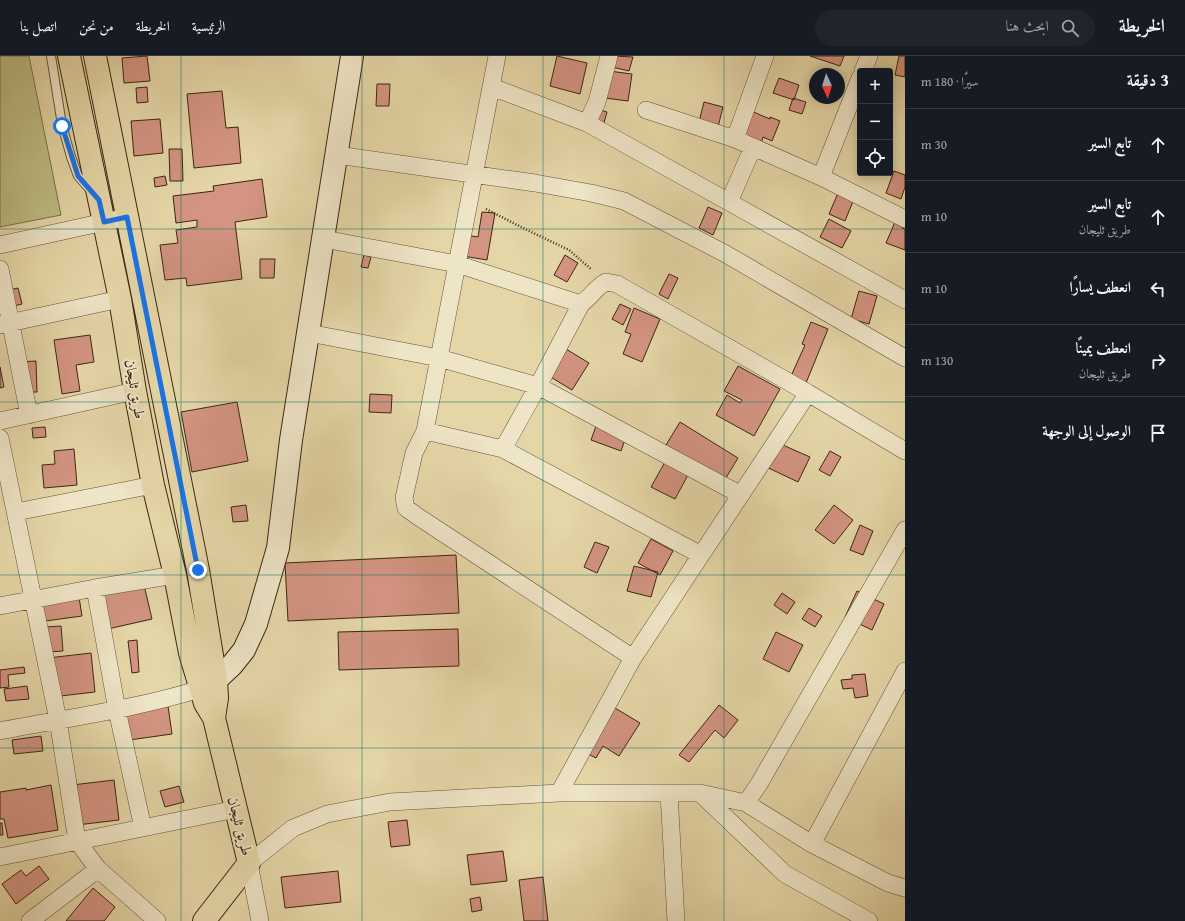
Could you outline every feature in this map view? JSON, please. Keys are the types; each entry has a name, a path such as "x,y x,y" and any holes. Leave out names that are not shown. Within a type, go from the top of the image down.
{"main road":[{"name":"طريق ثليجان","path":"68,56 120,299 135,391 153,485 175,575 190,653 208,684"},
{"name":"طريق ثليجان","path":"95,56 198,570 208,684 205,703 214,718 249,863 204,921"}],"street":[{"path":"0,731 117,710 167,699 208,684 232,665 244,650 253,630 278,548 291,440 352,56"},
{"path":"497,56 425,431 414,453 404,498 406,508 633,658"},
{"path":"587,123 597,102 609,56"},
{"path":"735,139 765,56"},
{"path":"864,68 868,56"},
{"path":"821,177 857,86"},
{"path":"492,87 587,123 905,300"},
{"path":"646,110 735,139 821,177 905,219"},
{"path":"729,202 753,147"},
{"path":"337,156 560,187 624,201 724,253 905,358"},
{"path":"0,245 127,217"},
{"path":"324,239 457,264 581,304"},
{"path":"0,270 5,324 29,415"},
{"path":"503,449 581,304 589,299 599,286 606,282 617,284 808,393 905,451"},
{"path":"5,324 120,299"},
{"path":"309,332 439,358 538,386 741,495"},
{"path":"0,421 135,391"},
{"path":"559,793 633,658 808,393"},
{"path":"425,431 503,449 701,556"},
{"path":"0,438 58,720 77,841 98,869 157,921"},
{"path":"16,512 153,485"},
{"path":"746,803 759,784 905,530"},
{"path":"0,606 175,575"},
{"path":"95,588 117,710 143,828"},
{"path":"812,844 905,671"},
{"path":"260,921 249,863 293,828 327,814 390,802 559,793 700,793 746,803 812,844 888,883 905,888"},
{"path":"669,793 676,921"},
{"path":"700,793 785,874 869,921"},
{"path":"0,856 236,809"},
{"path":"30,921 98,869"}],"lane":[{"path":"50,56 62,126 71,157 78,176 99,200"}],"path":[{"path":"470,200 525,229 570,250 606,282"}],"shaded area":[{"path":"0,56 29,56 61,215 0,227"}],"building":[{"path":"147,56 150,81 124,83 122,58"},
{"path":"557,56 587,63 580,94 550,86"},
{"path":"614,56 633,57 629,71 612,67"},
{"path":"810,56 844,56 840,66"},
{"path":"899,56 905,56 905,77 895,75"},
{"path":"601,70 632,74 628,101 597,97"},
{"path":"779,78 799,85 794,100 773,93"},
{"path":"377,84 390,84 389,106 376,106"},
{"path":"147,87 148,102 137,103 136,88"},
{"path":"222,91 226,128 238,127 241,163 194,168 187,94"},
{"path":"793,98 806,102 802,114 789,110"},
{"path":"704,102 723,107 718,127 699,122"},
{"path":"591,107 607,112 604,123 587,118"},
{"path":"744,108 770,119 770,117 780,121 772,141 763,137 761,144 734,133"},
{"path":"160,119 163,153 134,156 131,121"},
{"path":"169,149 182,149 183,181 170,181"},
{"path":"894,171 905,175 905,187 901,199 886,193"},
{"path":"165,176 167,185 155,187 154,178"},
{"path":"262,179 267,217 235,222 242,279 187,286 186,278 165,280 160,245 178,243 176,230 197,227 197,220 176,223 173,196 214,191 213,186"},
{"path":"838,193 854,199 845,221 829,214"},
{"path":"708,207 722,213 713,235 699,228"},
{"path":"482,212 495,213 487,260 463,256 466,235 478,237"},
{"path":"829,219 851,231 842,248 820,237"},
{"path":"895,222 903,226 902,228 905,229 905,250 886,243"},
{"path":"364,255 371,257 368,268 361,267"},
{"path":"565,255 578,263 567,282 554,275"},
{"path":"260,259 275,259 274,278 260,278"},
{"path":"669,274 678,278 668,299 659,294"},
{"path":"18,288 22,304 9,307 5,291"},
{"path":"859,291 877,296 869,324 851,319"},
{"path":"620,304 631,309 623,325 612,319"},
{"path":"634,308 660,319 642,362 623,354 631,334 625,332"},
{"path":"811,322 828,329 806,383 791,376 805,345 802,344"},
{"path":"90,335 94,362 76,365 80,391 62,394 54,340"},
{"path":"566,349 589,363 572,390 549,376"},
{"path":"36,361 37,392 20,392 19,362"},
{"path":"738,366 780,389 754,436 716,415 727,395 740,403 742,400 724,391"},
{"path":"0,367 4,387 0,388"},
{"path":"370,394 392,395 391,413 369,412"},
{"path":"237,402 248,461 192,472 181,412"},
{"path":"680,422 738,458 724,481 666,445"},
{"path":"596,426 626,437 621,451 591,440"},
{"path":"45,427 46,437 33,438 32,428"},
{"path":"769,439 810,457 798,482 758,463"},
{"path":"74,449 77,485 44,488 42,465 55,464 54,451"},
{"path":"830,451 841,457 830,476 819,470"},
{"path":"665,462 688,475 675,499 651,487"},
{"path":"246,505 248,521 233,522 231,507"},
{"path":"834,505 853,520 834,544 815,530"},
{"path":"860,525 873,531 863,555 850,550"},
{"path":"651,539 673,551 660,575 638,563"},
{"path":"595,542 609,547 597,573 584,567"},
{"path":"456,555 459,613 288,621 285,563"},
{"path":"634,566 658,572 651,597 627,591"},
{"path":"144,585 152,619 103,630 95,592"},
{"path":"857,591 884,604 872,630 845,617"},
{"path":"782,593 795,602 787,614 774,605"},
{"path":"79,597 82,616 38,622 35,603"},
{"path":"809,608 822,616 815,627 802,619"},
{"path":"61,626 63,651 49,652 46,627"},
{"path":"458,629 459,666 339,670 338,632"},
{"path":"776,632 803,645 789,672 763,659"},
{"path":"137,640 139,672 132,673 128,641"},
{"path":"91,653 95,692 52,697 48,658"},
{"path":"24,667 25,673 8,675 9,687 0,688 0,670"},
{"path":"865,674 868,696 855,698 853,688 843,689 841,680 852,679 852,675"},
{"path":"27,686 29,699 6,701 4,689"},
{"path":"719,705 738,720 724,738 715,730 689,762 679,755"},
{"path":"168,706 172,734 122,741 123,711"},
{"path":"615,708 640,723 619,756 603,746 596,758 588,754"},
{"path":"41,736 43,751 14,754 12,740"},
{"path":"114,780 119,820 77,825 72,785"},
{"path":"51,785 58,830 8,838 4,819 0,819 0,792 26,788 26,790"},
{"path":"179,786 184,802 165,807 160,791"},
{"path":"407,820 410,845 391,847 388,822"},
{"path":"0,823 2,823 3,835 0,835"},
{"path":"503,851 507,881 471,885 467,855"},
{"path":"39,866 49,879 16,904 2,884 21,870 26,876"},
{"path":"338,871 341,902 285,908 281,877"},
{"path":"543,877 548,921 524,921 519,880"},
{"path":"93,888 115,907 104,921 66,921"},
{"path":"480,897 482,910 472,912 470,899"}],"route":[{"path":"62,126 78,176 99,200 104,222 127,217 198,570"}]}
